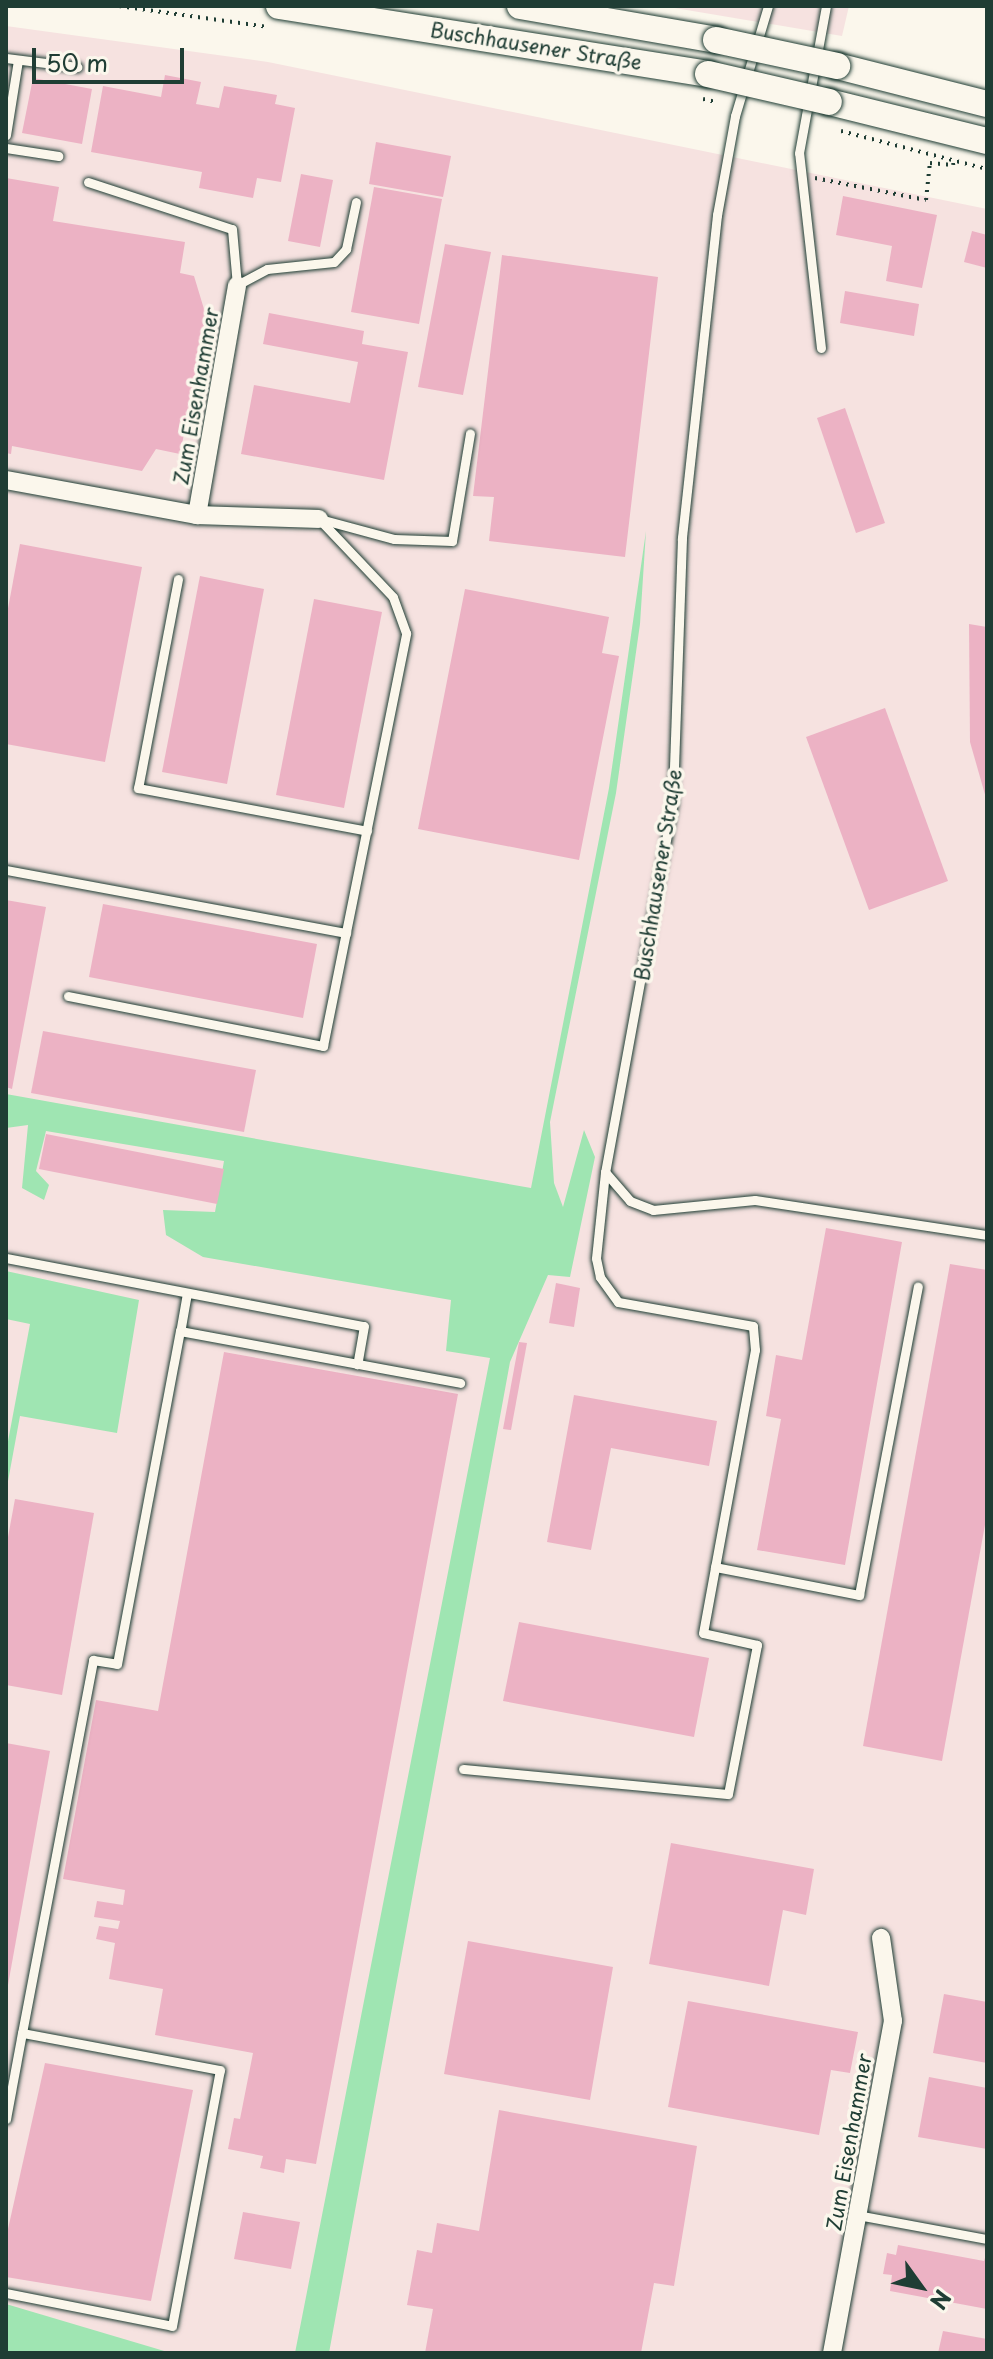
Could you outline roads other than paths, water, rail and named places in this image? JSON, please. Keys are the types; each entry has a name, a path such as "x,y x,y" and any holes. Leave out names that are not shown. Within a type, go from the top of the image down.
{"main road":[{"name":"Buschhausener Straße","path":"279,6 708,74 987,141"},
{"name":"Buschhausener Straße","path":"520,6 716,40 837,66 987,104"}],"street":[{"name":"Zum Eisenhammer","path":"197,515 237,285"},
{"name":"Zum Eisenhammer","path":"6,480 197,515 319,519"},
{"name":"Zum Eisenhammer","path":"832,2353 893,2021 881,1938"}],"lane":[{"name":"Buschhausener Straße","path":"715,1567 755,1350 753,1326 618,1302 600,1277 596,1258 605,1172 673,802 682,538 717,215 735,116 768,6"},
{"path":"821,348 799,175 800,130 826,6"},
{"path":"6,58 77,67"},
{"path":"6,135 18,60"},
{"path":"6,148 58,156"},
{"path":"88,182 232,229 237,285 267,269 334,262 346,249 356,202"},
{"path":"319,519 394,539 452,541 470,433"},
{"path":"68,996 323,1046 406,633 393,597 319,519"},
{"path":"178,579 138,788 367,831"},
{"path":"6,870 346,933"},
{"path":"605,1172 630,1201 653,1210 755,1200 987,1235"},
{"path":"6,1258 364,1326 357,1364"},
{"path":"463,1769 728,1794 757,1645 703,1633 715,1567 859,1595 918,1287"},
{"path":"6,2119 93,1660 117,1664 187,1293"},
{"path":"180,1331 460,1383"},
{"path":"6,2293 172,2326 220,2070 22,2033"},
{"path":"857,2215 987,2239"}]}
